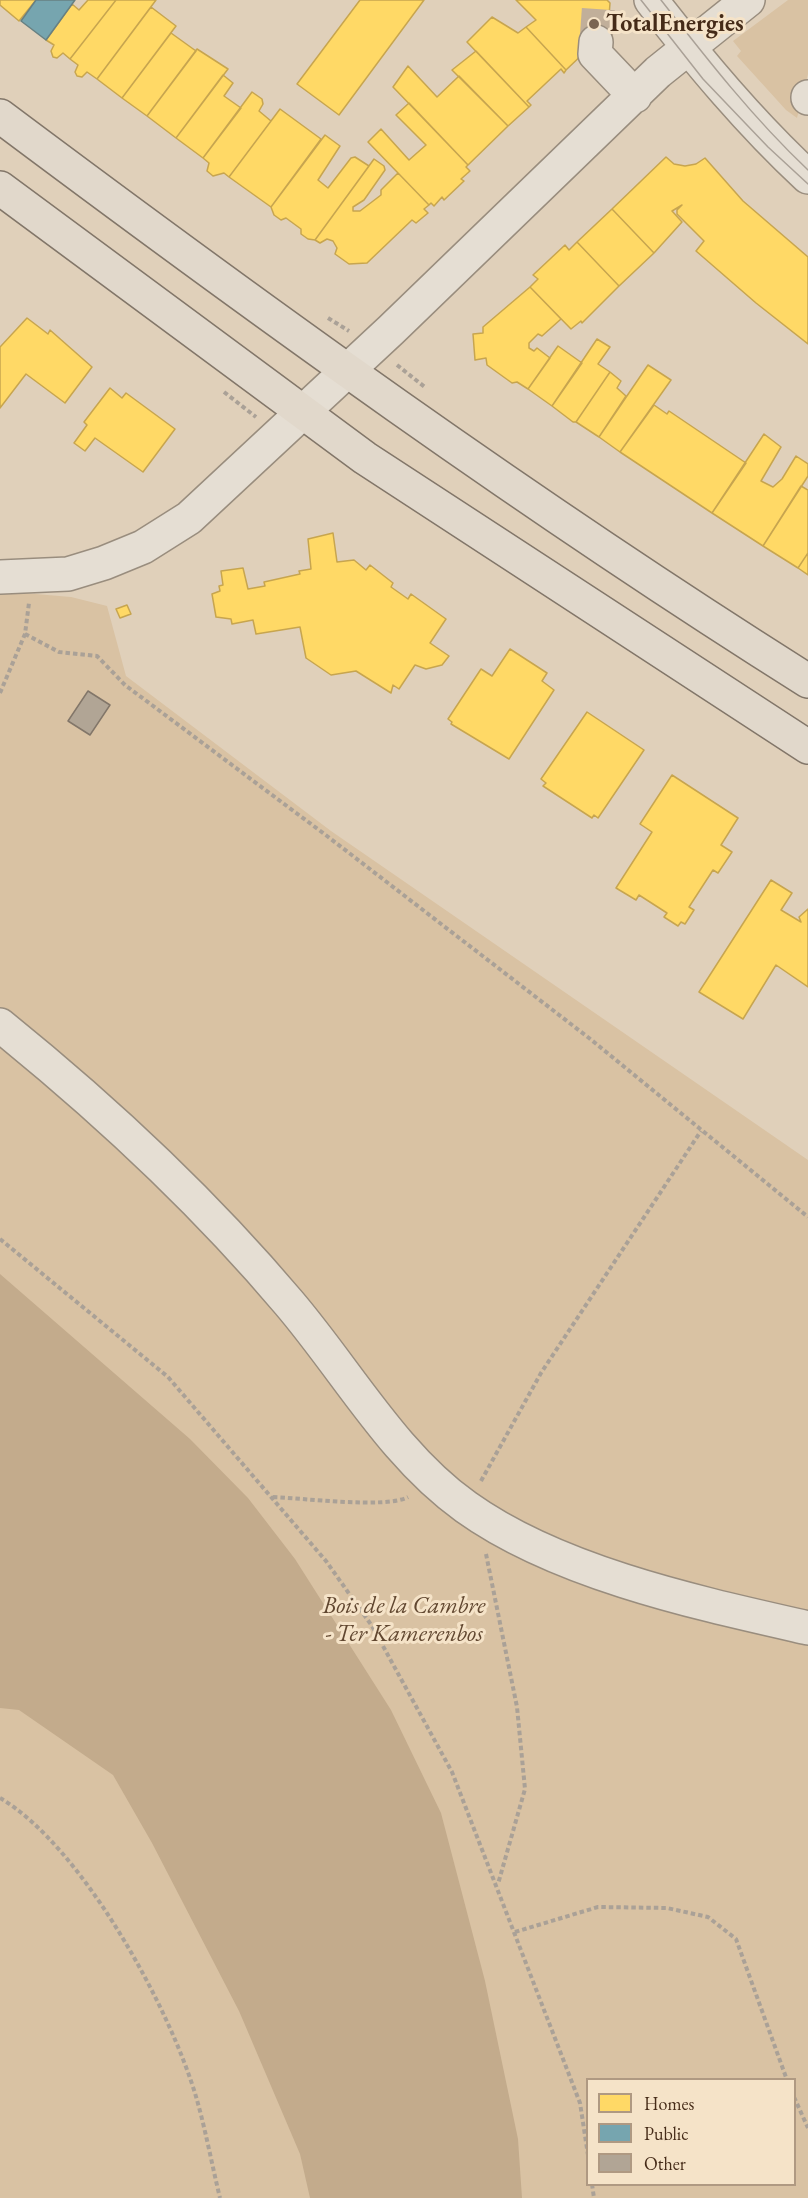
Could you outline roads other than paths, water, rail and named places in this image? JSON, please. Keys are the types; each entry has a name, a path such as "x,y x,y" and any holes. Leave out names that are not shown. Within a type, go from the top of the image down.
{"main road":[{"path":"0,116 347,371 592,541 808,681"},
{"path":"0,188 364,458 808,747"}],"street":[{"path":"651,0 688,47 772,143 808,177"},
{"path":"15,577 68,574 104,563 143,547 189,518 347,371 635,96 688,47 748,0"},
{"path":"596,42 596,54 635,96"},
{"path":"0,1025 157,1163 230,1235 291,1305 394,1438 434,1483 467,1508 497,1527 540,1549 608,1574 723,1609 808,1629"}],"tunnel":[{"path":"596,42 599,0"}],"tram line":[{"path":"641,0 703,79 768,147 808,184"},
{"path":"661,0 749,109 808,170"}],"place":[{"name":"TotalEnergies","path":"594,24"}],"park label":[{"name":"Bois de la Cambre - Ter Kamerenbos","path":"404,1620"}]}
